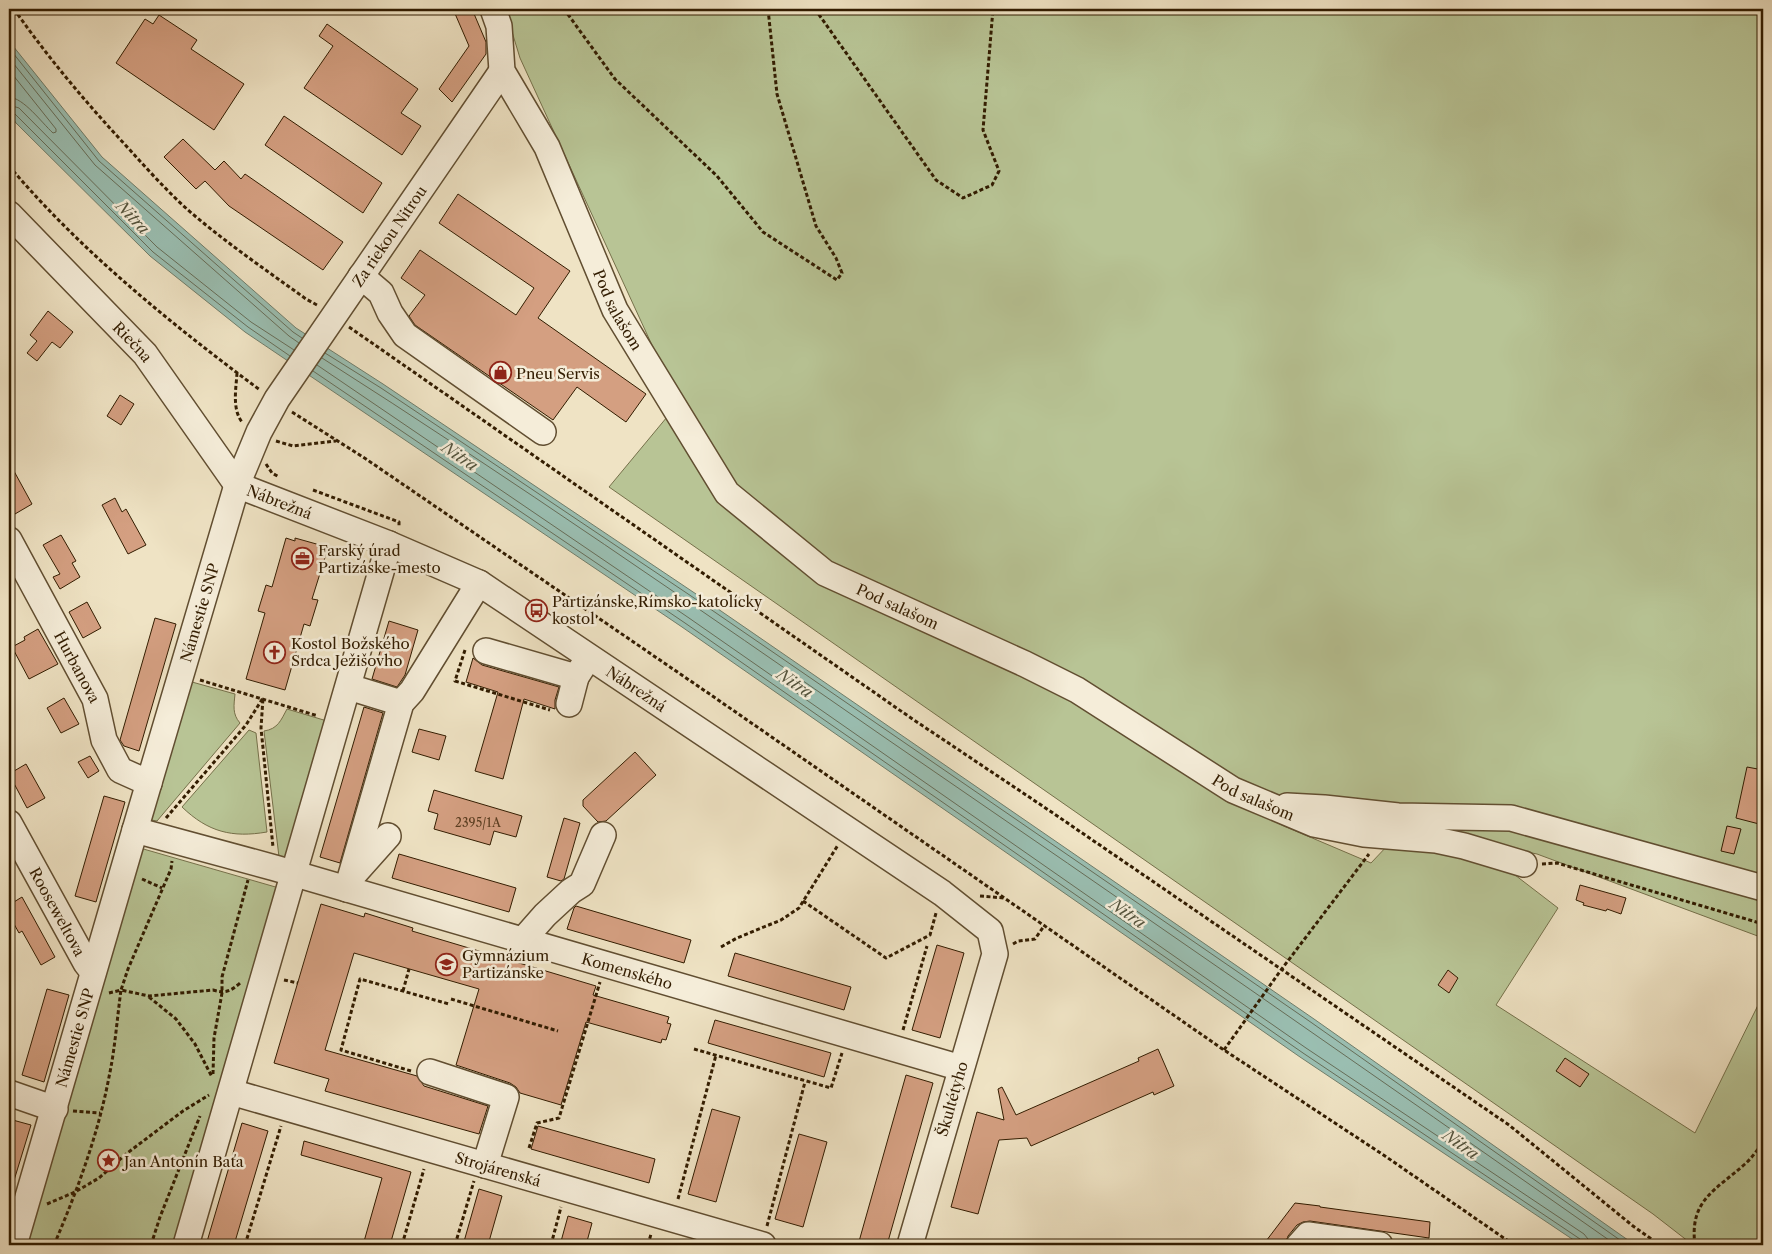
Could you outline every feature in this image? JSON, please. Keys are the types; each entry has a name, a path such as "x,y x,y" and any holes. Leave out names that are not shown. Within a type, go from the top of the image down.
{"street":[{"path":"493,9 499,26 502,71"},
{"name":"Za riekou Nitrou","path":"276,400 502,71"},
{"name":"Pod salašom","path":"502,71 547,147 615,310 727,493 825,573 1077,690 1233,790 1314,824 1364,834 1384,834 1436,840 1464,846 1524,864"},
{"name":"Riečna","path":"9,214 145,354 237,485"},
{"path":"361,276 381,293 390,313 405,335 543,432"},
{"name":"Námestie SNP","path":"14,1245 55,1109 93,972 155,835 149,783 237,485 259,432 276,400"},
{"name":"Nábrežná","path":"237,485 394,539 479,583 582,667 848,830 942,893 990,931 996,954"},
{"path":"186,1245 217,1095 274,868 339,722 394,539"},
{"name":"Hurbanova","path":"9,540 95,699 104,740 120,770 149,783"},
{"path":"348,884 401,703 412,690 479,583"},
{"path":"476,649 582,667 569,704"},
{"path":"349,687 401,703"},
{"path":"1272,806 1324,808 1398,816 1510,818 1763,888"},
{"name":"Rooseweltova","path":"9,824 93,972"},
{"path":"155,835 274,868"},
{"path":"523,940 545,915 571,891 582,884 603,835"},
{"path":"348,884 388,836"},
{"name":"Komenského","path":"274,868 348,884 523,940 962,1068"},
{"name":"Škultétyho","path":"910,1245 996,954"},
{"path":"425,1072 506,1097 482,1164"},
{"path":"9,1094 55,1109"},
{"name":"Strojárenská","path":"217,1095 286,1108 763,1245"},
{"path":"1299,1245 1308,1235 1380,1245"}],"path":[{"path":"14,9 56,67 81,97 186,208 241,252 306,299 323,308 331,321 1509,1125 1633,1226 1660,1245"},
{"path":"564,9 615,79 717,176 763,232 837,280 842,273 836,258 816,226 777,94 768,9"},
{"path":"815,9 936,180 963,198 992,185 999,171 983,130 993,9"},
{"path":"9,166 63,226 113,273 168,320 237,373 719,700 1224,1050 1514,1245"},
{"path":"237,373 237,416 246,425"},
{"path":"270,438 293,446 336,441"},
{"path":"267,455 266,463 272,473 282,479"},
{"path":"309,489 400,522 394,539"},
{"path":"476,649 455,681 559,713 569,704"},
{"path":"192,678 339,722"},
{"path":"54,1245 93,1140 109,1077 121,990 128,969 171,869 155,835 160,825 246,725 262,698"},
{"path":"149,996 176,1019 196,1044 213,1078 214,1038 222,993 222,977 274,868 261,728 262,698"},
{"path":"721,948 737,938 781,920 799,908 848,830"},
{"path":"1224,1050 1281,970 1384,834"},
{"path":"1524,864 1557,863 1763,924"},
{"path":"140,878 162,888"},
{"path":"803,902 886,958 930,935"},
{"path":"1035,939 1044,926"},
{"path":"897,1049 927,946"},
{"path":"403,991 409,969"},
{"path":"528,1148 537,1123 559,1118 602,973"},
{"path":"102,995 121,990 149,996 213,990 222,993 233,989 244,979"},
{"path":"425,1072 341,1050 360,979 449,1004"},
{"path":"450,999 558,1031"},
{"path":"694,1049 830,1088 842,1052"},
{"path":"672,1219 716,1055"},
{"path":"763,1245 805,1082"},
{"path":"41,1207 75,1192 99,1178 126,1154 183,1111 217,1095"},
{"path":"245,1245 286,1108"},
{"path":"55,1109 100,1113"},
{"path":"151,1245 160,1217 202,1112"},
{"path":"1695,1245 1694,1228 1700,1205 1708,1195 1747,1162 1763,1142"},
{"path":"402,1245 430,1149"},
{"path":"456,1245 482,1164"},
{"path":"551,1245 567,1189"}],"green space":[{"path":"505,9 1763,9 1763,938 1537,854 1288,807 839,574 731,489 680,406 520,58"},
{"path":"672,411 716,493 854,598 1072,700 1222,796 1284,826 1371,863 1389,844 1489,863 1515,875 1558,908 1496,1005 1695,1133 1763,995 1763,1245 1693,1245 1653,1214 609,487"},
{"path":"192,682 235,694 235,713 240,723 157,821 151,820"},
{"path":"287,709 327,721 286,859 279,857 264,731 276,726"},
{"path":"249,730 256,733 267,832 243,834 221,831 201,822 182,807"},
{"path":"140,848 279,888 176,1245 24,1245"}],"water":[{"name":"Nitra","path":"9,41 102,157 296,328 383,384 705,600 1314,1019 1635,1245 1581,1245 1300,1057 682,627 245,332 150,256 16,123 9,113"}],"building":[{"path":"453,9 472,9 486,42 486,54 452,102 439,89 469,46"},
{"path":"159,15 197,40 191,49 244,84 214,130 116,63 145,19 153,24"},
{"path":"327,24 418,89 401,113 421,126 402,155 304,88 333,46 319,36"},
{"path":"284,116 382,183 363,213 265,145"},
{"path":"183,139 215,170 224,161 241,179 245,174 343,242 323,270 229,206 205,181 196,189 164,157"},
{"path":"458,194 570,271 538,318 646,394 626,422 577,387 553,420 415,325 409,316 425,295 401,278 420,250 516,315 534,288 439,223"},
{"path":"48,311 73,332 60,348 52,342 37,361 27,353 37,341 30,335"},
{"path":"120,395 134,404 121,425 107,416"},
{"path":"9,462 32,504 15,514 9,503"},
{"path":"115,498 122,512 126,509 146,545 128,554 102,505"},
{"path":"61,535 76,561 72,563 80,577 60,589 53,577 60,574 43,545"},
{"name":"Kostol Božského Srdca Ježišovho","path":"286,538 295,541 295,538 320,545 318,548 327,551 312,599 318,600 310,626 304,624 285,690 246,679 265,613 258,611 266,585 272,587"},
{"path":"87,602 101,628 83,638 69,612"},
{"path":"155,618 176,624 139,751 124,746 120,740"},
{"path":"389,621 418,630 405,675 397,687 372,679"},
{"path":"38,629 58,664 29,679 12,647 25,640 24,637"},
{"path":"473,658 482,665 559,687 555,700 555,709 524,699 503,779 475,771 498,692 466,682"},
{"path":"64,698 79,724 61,733 47,708"},
{"path":"364,707 383,713 340,863 320,857"},
{"path":"419,729 446,736 439,760 412,752"},
{"path":"635,752 656,775 606,821 598,822 583,806 583,800"},
{"path":"90,756 99,771 88,778 78,762"},
{"path":"26,764 45,798 27,808 9,774"},
{"path":"1747,767 1763,770 1763,825 1736,818"},
{"path":"434,790 522,816 516,837 494,831 490,845 434,829 438,814 428,811"},
{"path":"104,796 125,802 96,902 75,896"},
{"path":"564,818 580,823 564,879 561,881 547,877"},
{"path":"1727,826 1741,829 1734,854 1721,851"},
{"path":"399,854 516,888 509,912 392,878"},
{"path":"1580,885 1626,898 1621,914 1607,909 1606,911 1583,905 1584,903 1576,900"},
{"path":"22,897 55,957 41,965 22,931 19,933 9,915 9,905"},
{"path":"321,904 364,917 365,913 413,928 412,931 596,986 593,995 669,1017 667,1023 671,1024 666,1040 662,1039 661,1043 586,1022 561,1105 520,1093 510,1083 456,1065 479,989 354,953 325,1050 417,1076 424,1086 488,1106 479,1134 325,1091 329,1079 274,1063"},
{"path":"576,906 691,940 684,963 567,929"},
{"path":"937,945 964,953 940,1038 912,1030"},
{"path":"735,953 851,987 844,1010 728,976"},
{"path":"1448,970 1458,978 1449,993 1438,985"},
{"path":"47,989 69,995 44,1082 22,1075"},
{"path":"715,1020 831,1053 824,1077 708,1043"},
{"path":"1158,1049 1174,1086 1154,1095 1153,1092 1031,1146 1027,1138 999,1140 978,1214 951,1207 977,1112 1004,1120 998,1089 1002,1087 1016,1115 1139,1061 1138,1058"},
{"path":"1565,1058 1589,1074 1580,1087 1556,1071"},
{"path":"906,1075 933,1083 887,1245 858,1245"},
{"path":"712,1109 740,1117 716,1202 688,1194"},
{"path":"9,1119 31,1125 12,1187 9,1186"},
{"path":"242,1123 268,1131 234,1245 206,1245"},
{"path":"538,1126 655,1159 649,1183 531,1149"},
{"path":"799,1134 827,1142 803,1227 775,1219"},
{"path":"304,1141 411,1172 390,1245 363,1245 382,1178 301,1155"},
{"path":"479,1189 502,1196 488,1245 463,1245"},
{"path":"1295,1203 1430,1222 1429,1238 1310,1221 1297,1225 1288,1236 1285,1245 1263,1245"},
{"path":"568,1216 592,1223 586,1245 560,1245"}],"place":[{"name":"Pneu Servis","path":"500,373"},
{"name":"Farský úrad Partizáske-mesto","path":"302,559"},
{"name":"Partizánske,Rímsko-katolícky kostol","path":"536,610"},
{"name":"Kostol Božského Srdca Ježišovho","path":"275,652"},
{"name":"Gymnázium Partizánske","path":"446,964"},
{"name":"Jan Antonín Baťa","path":"108,1161"}]}
